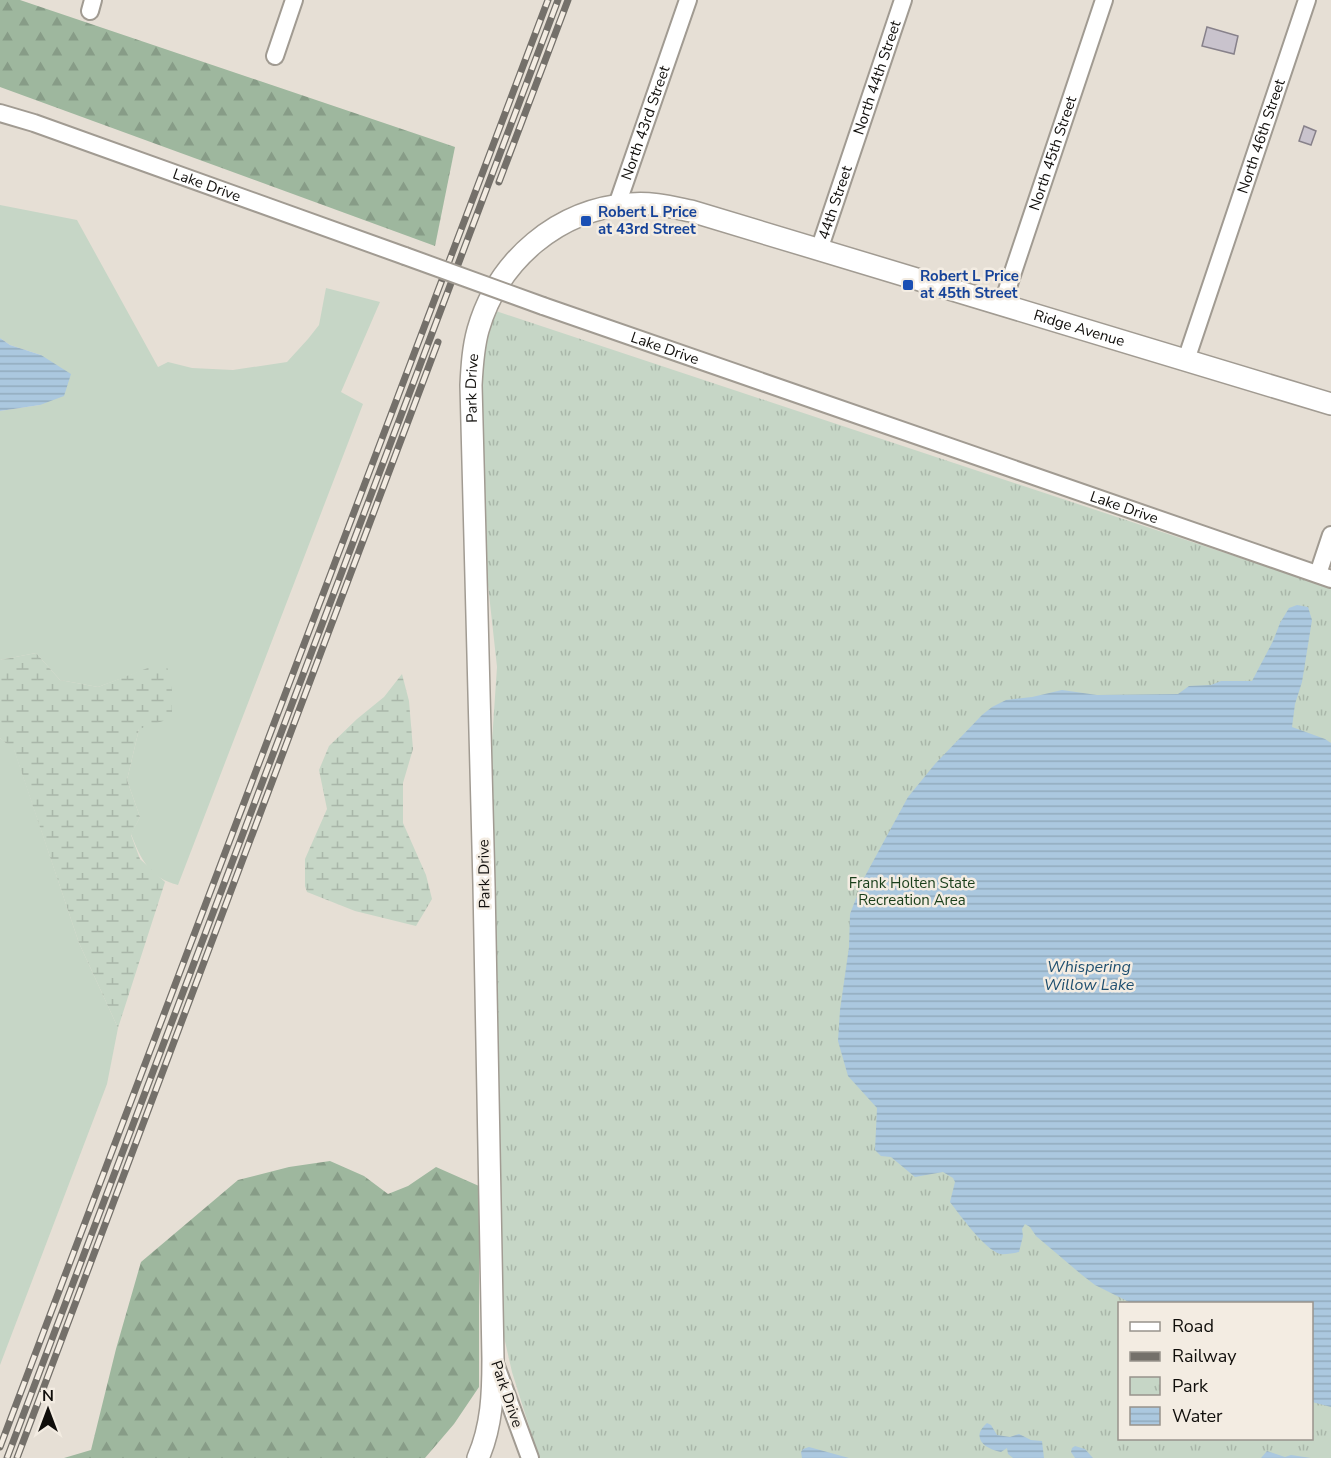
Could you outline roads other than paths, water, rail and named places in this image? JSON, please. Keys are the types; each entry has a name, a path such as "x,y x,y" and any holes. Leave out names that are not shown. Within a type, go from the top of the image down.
{"street":[{"path":"275,56 294,0"},
{"name":"North 43rd Street","path":"617,205 688,0"},
{"name":"North 44th Street","path":"850,156 903,0"},
{"name":"North 45th Street","path":"1002,305 1104,0"},
{"name":"North 46th Street","path":"1186,360 1307,0"},
{"name":"Lake Drive","path":"0,113 34,123 543,306 1324,576"},
{"name":"44th Street","path":"819,250 850,156"},
{"name":"Ridge Avenue","path":"617,205 647,203 691,211 1331,404"},
{"name":"Park Drive","path":"530,1458 493,1359 484,885 471,406 475,346 483,315 496,288 518,256 546,233 580,215 617,205"},
{"path":"1324,576 1331,535"},
{"path":"478,1458 485,1442 490,1420 493,1359"}],"water":[{"path":"0,338 10,345 41,355 71,374 64,396 40,405 0,411"},
{"name":"Whispering Willow Lake","path":"1297,605 1308,607 1312,620 1292,727 1331,743 1331,1407 1313,1402 1313,1302 1129,1302 1095,1285 1036,1236 1025,1224 1022,1229 1023,1236 1019,1252 1000,1254 987,1246 950,1202 955,1182 953,1178 943,1172 915,1177 891,1157 881,1156 875,1150 877,1108 848,1076 838,1041 849,947 850,914 864,878 908,797 935,764 982,715 1006,700 1062,690 1097,695 1178,694 1189,686 1211,685 1221,681 1252,681 1289,608"},
{"path":"987,1423 997,1435 1010,1437 1019,1434 1031,1440 1042,1441 1044,1458 1013,1458 1008,1454 1007,1448 1001,1452 985,1445 980,1438 980,1433"},
{"path":"1075,1446 1085,1449 1093,1458 1075,1458 1071,1452"},
{"path":"809,1447 849,1458 802,1458 801,1452"},
{"path":"1267,1451 1285,1457 1291,1455 1311,1458 1261,1458"}],"railway":[{"path":"0,1447 548,0"},
{"path":"7,1458 558,0"},
{"path":"499,182 568,0"},
{"path":"17,1458 438,342"}],"place":[{"name":"Robert L Price at 43rd Street","path":"586,221"},
{"name":"Robert L Price at 45th Street","path":"908,285"}],"park label":[{"name":"Frank Holten State Recreation Area","path":"912,892"}]}
